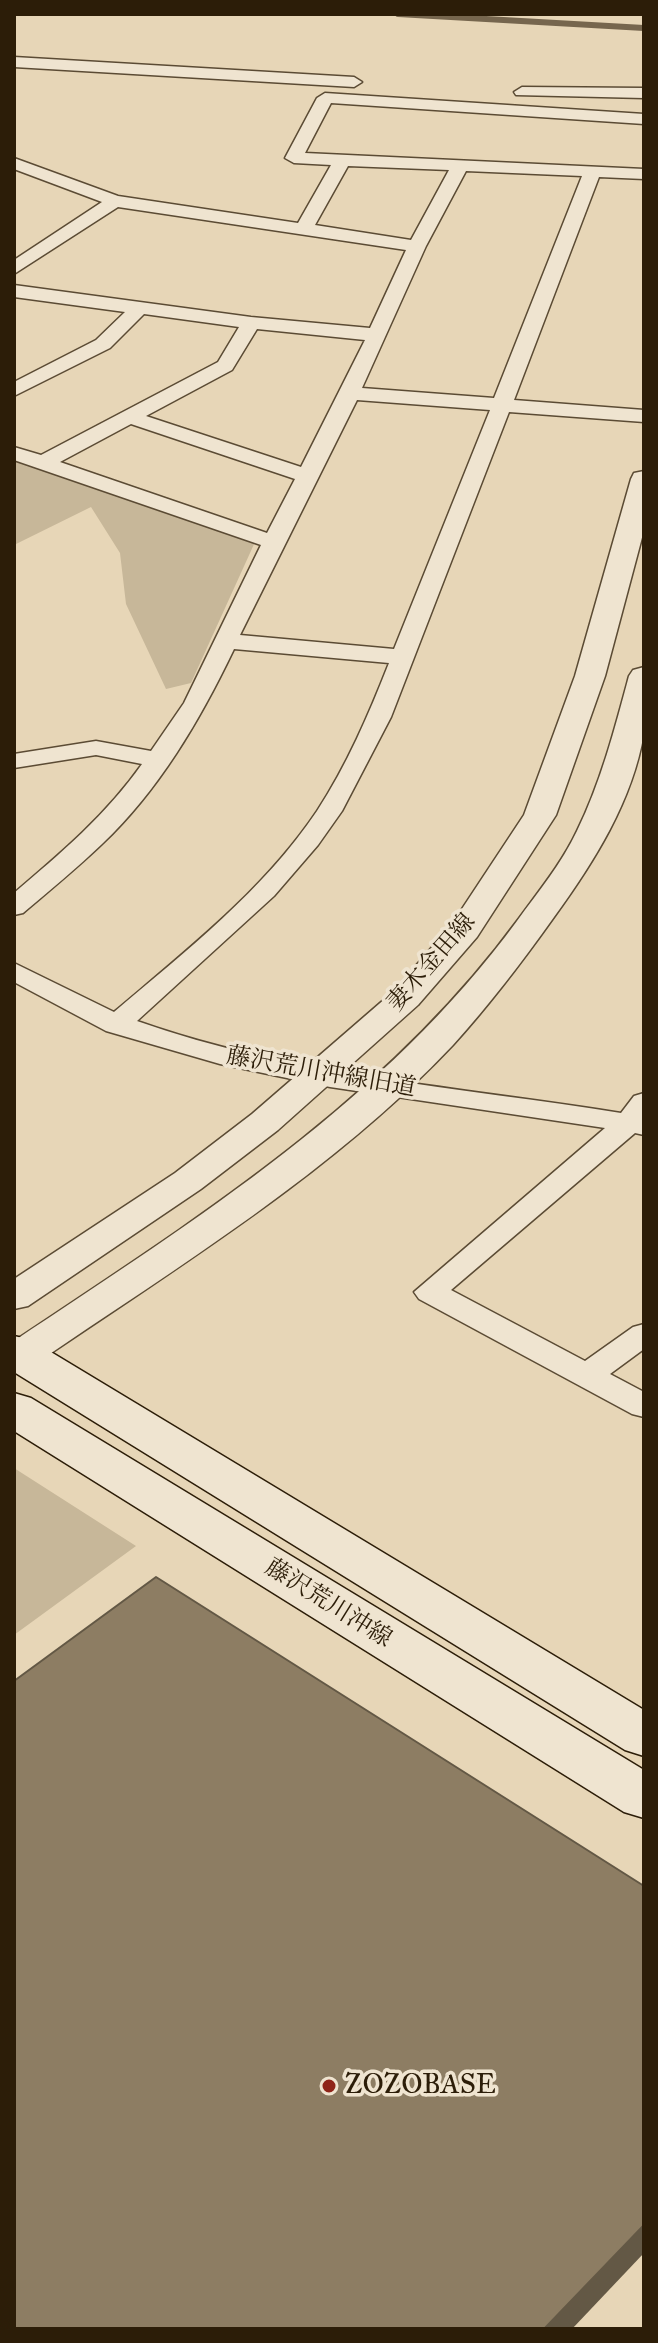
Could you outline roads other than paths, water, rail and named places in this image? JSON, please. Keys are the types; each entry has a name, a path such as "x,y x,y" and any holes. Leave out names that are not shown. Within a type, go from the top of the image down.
{"main road":[{"path":"16,1354 644,1736"},
{"name":"藤沢荒川沖線","path":"14,1409 644,1797"}],"street":[{"path":"14,62 365,83"},
{"path":"511,91 644,93"},
{"path":"644,119 325,98 294,158 644,174"},
{"path":"303,230 342,161"},
{"path":"14,163 115,201 417,246"},
{"path":"14,907 94,838 133,795 196,703 273,542 350,393 417,246 460,166"},
{"path":"116,1025 230,927 308,841 342,791 373,729 503,405 592,172"},
{"path":"14,268 115,201"},
{"path":"14,291 251,323 377,335"},
{"path":"14,390 103,344 138,309"},
{"path":"42,463 225,366 251,323"},
{"path":"350,393 644,416"},
{"path":"129,417 307,476"},
{"path":"14,453 273,542"},
{"name":"妻木金田線","path":"14,1297 188,1181 320,1076 406,998 465,930 540,815 590,676 644,479"},
{"path":"224,641 402,657"},
{"path":"16,1354 254,1194 361,1114 447,1032 521,944 593,832 630,734 644,676"},
{"path":"14,761 96,748 159,760"},
{"name":"藤沢荒川沖線旧道","path":"14,971 48,993 116,1025 196,1050 390,1088 639,1117"},
{"path":"639,1117 430,1292 644,1406"},
{"path":"588,1375 644,1334"}],"waterway":[{"path":"398,14 644,28"}],"place":[{"name":"ZOZOBASE","path":"329,2086"}]}
